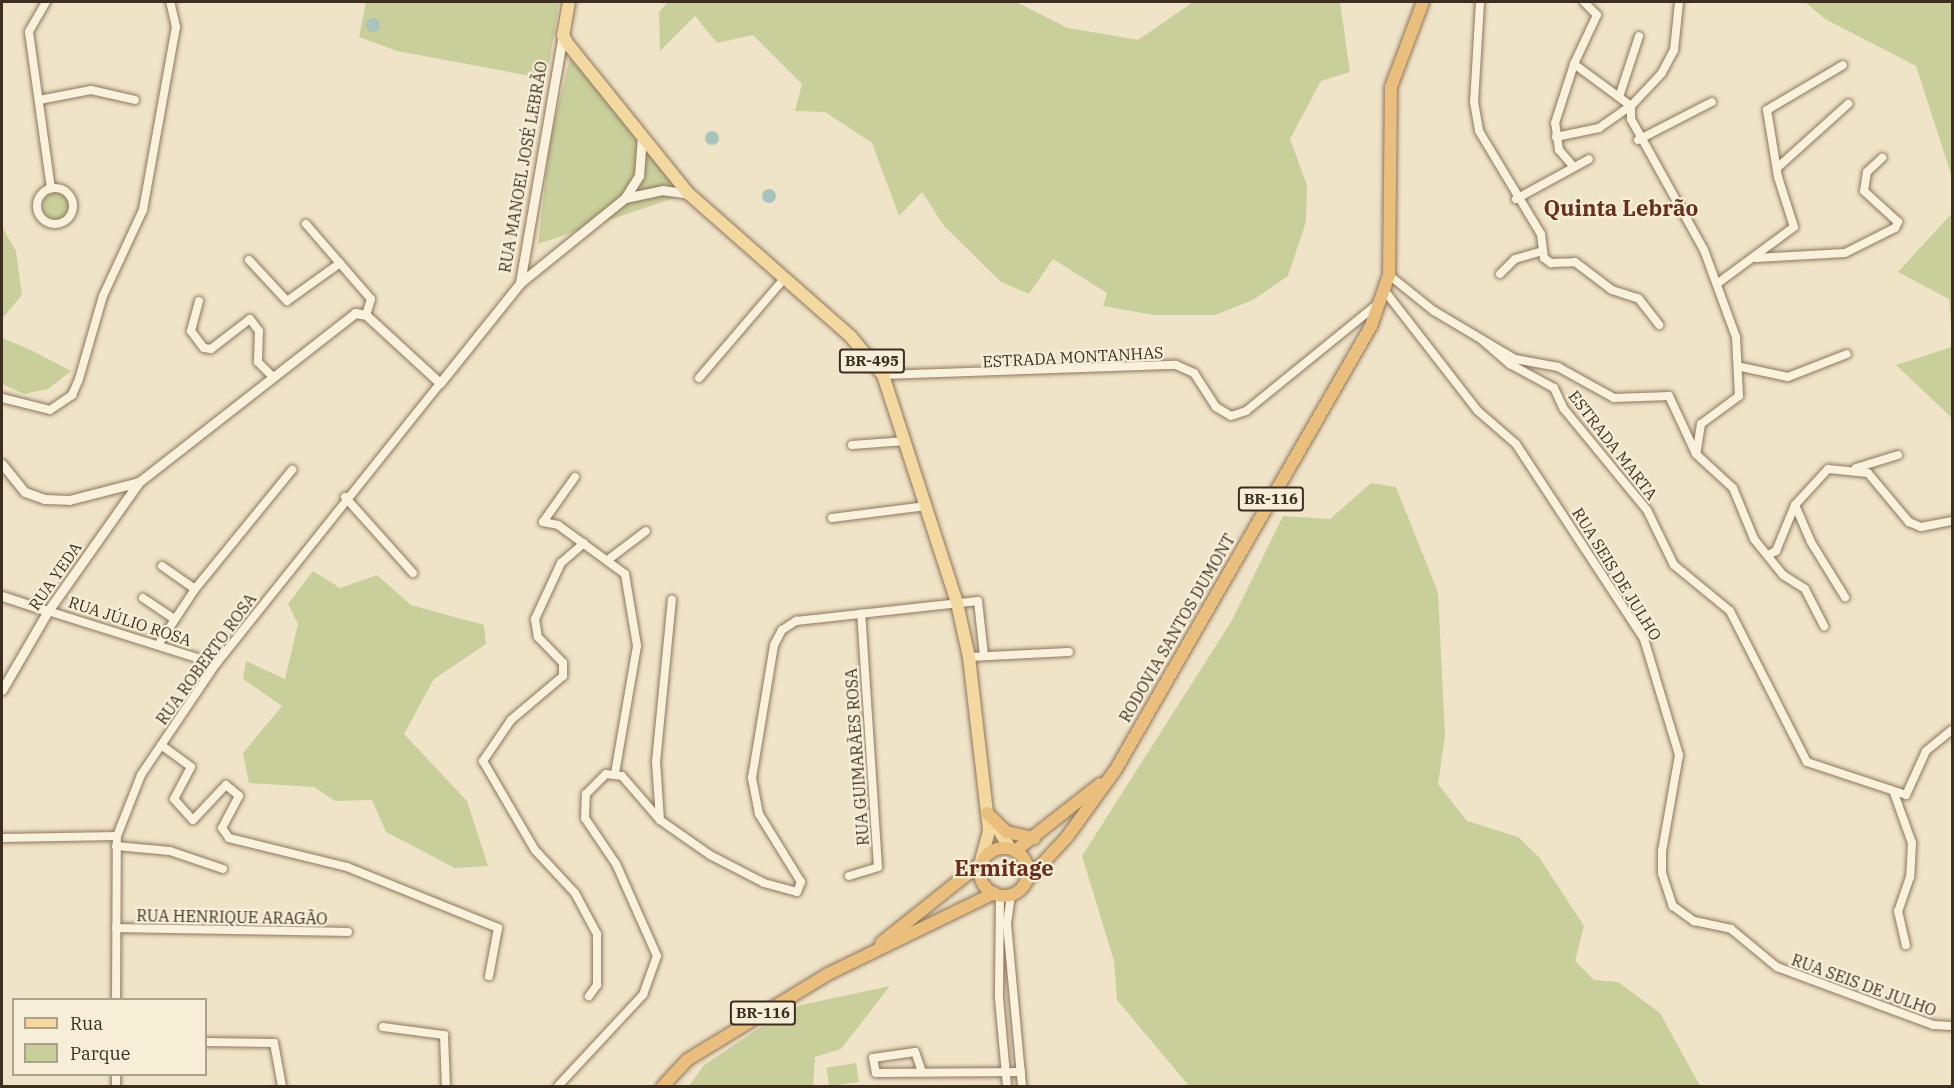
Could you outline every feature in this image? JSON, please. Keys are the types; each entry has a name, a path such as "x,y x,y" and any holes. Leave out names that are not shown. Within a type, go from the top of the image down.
{"highway":[{"name":"RODOVIA SANTOS DUMONT","path":"1116,769 1361,346 1380,302 1389,275 1388,105 1398,57 1423,2"},
{"name":"BR-116","path":"871,951 980,864 993,850 1012,849 1034,838 1116,769"},
{"name":"BR-116","path":"663,1086 711,1045 871,951 1002,895 1028,879 1067,837 1116,769"},
{"path":"987,813 1007,832 1034,838"},
{"path":"1012,849 1028,879"},
{"path":"980,864 983,882 1002,895"}],"main road":[{"name":"RUA MANOEL JOSÉ LEBRÃO","path":"563,35 569,2"},
{"name":"BR-495","path":"563,35 689,194 851,337 883,375 957,603 969,657 987,813 988,843 980,864"},
{"name":"BR-495","path":"987,813 1012,849"}],"street":[{"path":"46,2 29,32 51,188"},
{"path":"2,398 50,410 72,395 103,296 143,210 176,27 170,2"},
{"path":"1573,166 1559,150 1555,123 1574,63 1597,15 1584,2"},
{"path":"1556,136 1599,128 1631,106 1668,62 1680,26 1679,2"},
{"path":"1483,3 1476,117 1516,199 1541,234 1547,262 1570,260 1612,290 1638,299 1659,325"},
{"name":"RUA MANOEL JOSÉ LEBRÃO","path":"440,383 520,283 563,35"},
{"path":"1619,97 1639,36"},
{"path":"1574,63 1631,106 1638,140 1693,228 1718,283 1741,367 1739,396 1701,424 1696,454"},
{"path":"1718,283 1755,258 1794,226 1777,168 1767,110 1843,65"},
{"path":"39,100 91,90 135,100"},
{"path":"1638,140 1712,102"},
{"path":"1777,168 1848,104"},
{"path":"520,283 625,198 639,176 642,136"},
{"path":"1755,258 1845,254 1894,228 1898,222 1864,191 1867,171 1882,158"},
{"path":"1516,199 1589,159"},
{"path":"51,188 72,198 73,211 60,223 49,222 38,210 39,199 51,188"},
{"path":"625,198 662,190 689,194"},
{"path":"306,224 371,299 366,315"},
{"path":"1500,274 1515,259 1543,251"},
{"path":"249,260 287,301 340,263"},
{"path":"1389,275 1434,311 1515,359 1558,367 1614,398 1669,396 1696,454 1733,488 1746,527 1770,554 1783,575 1809,594 1824,626"},
{"path":"699,378 784,279"},
{"name":"RUA SEIS DE JULHO","path":"1384,290 1478,411 1516,444 1644,639 1679,755 1662,851 1662,873 1673,906 1694,921 1731,929 1777,967 1933,1025 1953,1026"},
{"path":"199,301 191,331 204,348 211,349 250,319 259,331 258,362 273,377"},
{"name":"ESTRADA MONTANHAS","path":"883,375 1176,365 1194,373 1216,407 1231,417 1246,411 1380,302"},
{"path":"2,465 25,492 44,499 69,500 139,482 344,319 366,315"},
{"path":"366,315 440,383"},
{"name":"ESTRADA MARTA","path":"1482,340 1510,364 1550,383 1647,510 1674,565 1730,611 1803,758 1834,774 1878,782 1894,793"},
{"path":"1741,367 1788,377 1847,354"},
{"name":"RUA ROBERTO ROSA","path":"116,998 116,846 128,802 161,745 216,664 345,497 440,383"},
{"path":"852,445 906,441"},
{"path":"1770,554 1776,551 1795,505 1821,472 1854,468 1899,455"},
{"path":"1854,468 1874,478 1896,512 1910,522 1921,527 1953,521"},
{"path":"158,645 195,589 292,470"},
{"path":"575,477 543,522 558,525 609,559 624,574 638,646 615,774"},
{"name":"RUA YEDA","path":"2,690 48,611 139,482"},
{"path":"345,497 413,573"},
{"path":"1795,505 1811,543 1845,597"},
{"path":"832,518 926,506"},
{"path":"609,559 646,531"},
{"path":"584,543 561,563 535,619 538,637 563,663 563,676 511,720 483,761 536,850 575,893 597,934 597,985 589,996"},
{"path":"162,566 195,589"},
{"name":"RUA JÚLIO ROSA","path":"2,596 216,664"},
{"path":"143,598 174,618"},
{"path":"660,820 656,762 672,600"},
{"path":"558,1086 643,995 656,969 652,941 616,864 585,818 586,794 606,774 615,774 660,820 764,883 797,892 801,882 759,814 753,793 774,645 782,630 796,621 979,602 984,655"},
{"name":"RUA GUIMARÃES ROSA","path":"849,876 878,867 861,614"},
{"path":"969,657 1069,652"},
{"path":"1906,945 1898,911 1910,878 1912,843 1894,793 1906,795 1926,751 1953,730"},
{"path":"161,745 191,767 174,803 193,820 226,785 239,796 222,828 229,838 347,867 498,928 489,976"},
{"path":"2,838 117,836"},
{"path":"116,846 170,851 223,869"},
{"path":"1002,895 999,998 1007,1086"},
{"path":"1002,895 1007,924 1022,1086"},
{"name":"RUA HENRIQUE ARAGÃO","path":"116,928 348,932"},
{"path":"383,1027 444,1035 446,1086"},
{"path":"207,1042 274,1042 282,1086"},
{"path":"921,1069 915,1052 873,1058 876,1073 921,1069 1021,1072"}],"green space":[{"path":"366,2 559,2 547,79 397,51 359,37"},
{"path":"668,2 1016,2 1068,28 1138,40 1193,2 1340,2 1350,72 1321,81 1290,139 1307,185 1306,222 1288,276 1253,300 1215,315 1154,315 1103,306 1107,293 1053,259 1029,294 1001,282 944,226 922,192 899,216 872,143 825,112 795,111 802,84 753,35 717,43 695,16 660,51 659,12"},
{"path":"1805,2 1952,2 1952,177 1916,66 1825,19"},
{"path":"572,49 695,191 538,244 550,141"},
{"path":"56,193 65,197 69,206 65,215 56,219 47,215 43,206 47,197"},
{"path":"1952,213 1952,334 1949,299 1898,272"},
{"path":"2,227 16,251 22,295 2,319"},
{"path":"2,338 71,371 48,389 24,394 2,384"},
{"path":"1952,347 1952,418 1896,365"},
{"path":"1371,483 1396,487 1438,592 1445,736 1438,784 1467,821 1518,837 1539,857 1584,926 1575,961 1594,980 1618,982 1660,1013 1700,1086 1189,1086 1117,1000 1114,961 1082,856 1231,622 1283,516 1330,519"},
{"path":"313,571 340,588 377,575 411,605 484,625 486,644 434,679 404,734 467,801 488,866 455,868 386,832 372,800 335,801 314,787 249,783 243,753 282,706 243,679 246,661 285,679 298,624 288,604"},
{"path":"890,986 841,1049 815,1057 813,1086 689,1086 704,1065 773,1019 801,1005"},
{"path":"856,1063 859,1082 829,1086 826,1068"}],"water":[{"path":"373,18 378,20 380,25 378,30 373,32 368,30 366,25 368,20"},
{"path":"712,131 717,133 719,138 717,143 712,145 707,143 705,138 707,133"},
{"path":"769,189 774,191 776,196 774,201 769,203 764,201 762,196 764,191"}],"district":[{"name":"Quinta Lebrão","path":"1621,208"},
{"name":"Ermitage","path":"1004,868"}]}
